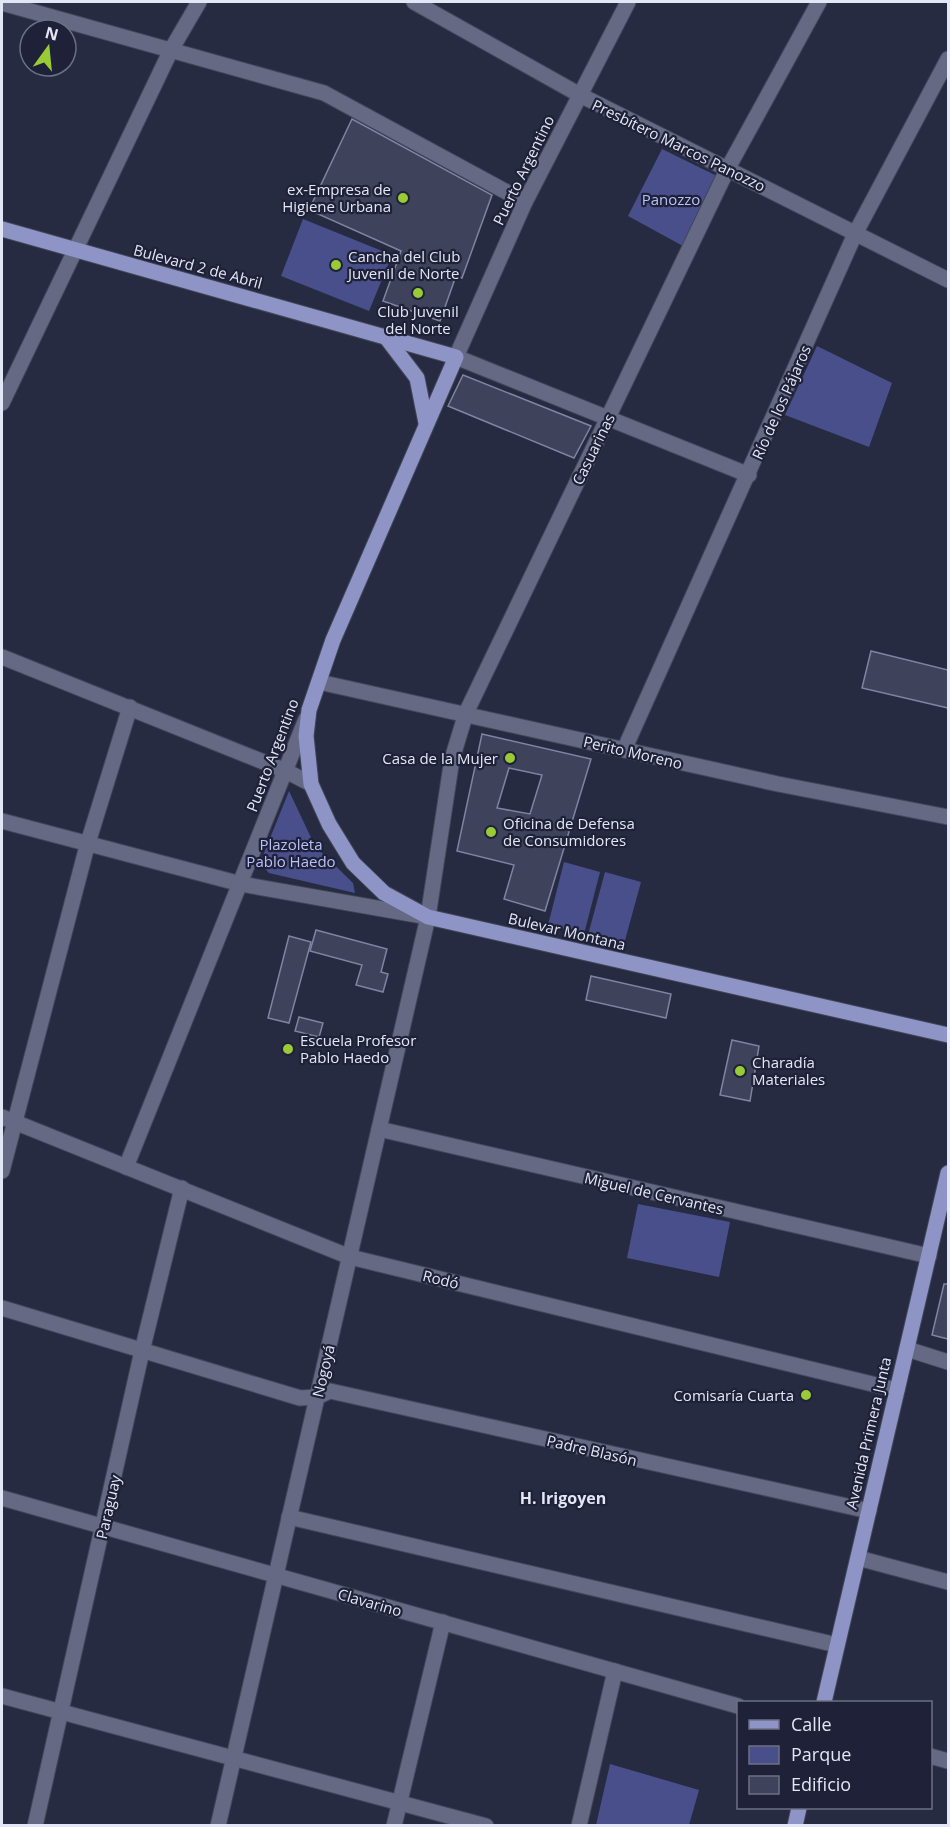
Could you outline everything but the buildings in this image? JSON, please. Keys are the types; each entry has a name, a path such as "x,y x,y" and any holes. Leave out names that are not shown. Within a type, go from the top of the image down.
{"main road":[{"name":"Bulevard 2 de Abril","path":"2,229 456,357"},
{"path":"385,336 413,372 428,383 444,380"},
{"path":"420,346 411,358 426,424"},
{"name":"Puerto Argentino","path":"309,710 333,640 444,380 456,357"},
{"name":"Bulevar Montana","path":"309,710 306,736 311,784 328,824 365,877 384,893 428,917 948,1035"},
{"name":"Avenida Primera Junta","path":"824,1701 929,1256 943,1223 948,1173"},
{"path":"795,1826 799,1809"}],"street":[{"path":"2,403 171,50 199,2"},
{"name":"Presbítero Marcos Panozzo","path":"414,2 580,95 948,280"},
{"name":"Puerto Argentino","path":"456,357 525,202 627,2"},
{"name":"Casuarinas","path":"428,917 452,759 466,713 728,168 819,2"},
{"path":"2,3 324,93 525,202"},
{"name":"Río de los Pájaros","path":"624,750 749,476 855,234 948,59"},
{"path":"456,357 749,476"},
{"path":"2,657 286,771 311,784"},
{"name":"Perito Moreno","path":"319,681 778,784 948,817"},
{"path":"2,1171 8,1119 130,707"},
{"name":"Puerto Argentino","path":"126,1167 309,710"},
{"path":"2,821 87,846 241,884 428,917"},
{"name":"Nogoyá","path":"218,1826 428,917"},
{"name":"Rodó","path":"8,1119 350,1257 897,1390"},
{"name":"Miguel de Cervantes","path":"379,1130 929,1256"},
{"name":"Paraguay","path":"35,1826 142,1351 182,1188"},
{"name":"Padre Blasón","path":"2,1308 300,1398 317,1397 330,1391 868,1511"},
{"path":"907,1349 948,1362"},
{"name":"Clavarino","path":"2,1498 737,1706"},
{"path":"290,1517 837,1645"},
{"path":"858,1558 948,1582"},
{"path":"394,1826 442,1623"},
{"path":"579,1826 615,1671"},
{"path":"2,1696 486,1826"},
{"path":"932,1757 948,1761"}],"green space":[{"name":"Panozzo","path":"662,149 717,176 683,246 628,216"},
{"name":"Cancha del Club Juvenil de Norte","path":"303,219 392,255 369,311 281,276"},
{"path":"817,346 892,383 869,447 785,415"},
{"name":"Plazoleta Pablo Haedo","path":"289,791 315,846 353,883 355,893 269,873 260,863"},
{"path":"564,862 600,872 584,934 548,925"},
{"path":"605,872 641,882 624,944 588,935"},
{"path":"638,1204 730,1222 719,1277 627,1258"},
{"path":"610,1764 699,1790 689,1825 596,1825"}],"place":[{"name":"ex-Empresa de Higiene Urbana","path":"403,198"},
{"name":"Cancha del Club Juvenil de Norte","path":"336,265"},
{"name":"Club Juvenil del Norte","path":"418,293"},
{"name":"Casa de la Mujer","path":"510,758"},
{"name":"Oficina de Defensa de Consumidores","path":"491,832"},
{"name":"Escuela Profesor Pablo Haedo","path":"288,1049"},
{"name":"Charadía Materiales","path":"740,1071"},
{"name":"Comisaría Cuarta","path":"806,1395"}],"district":[{"name":"H. Irigoyen","path":"563,1498"}]}
